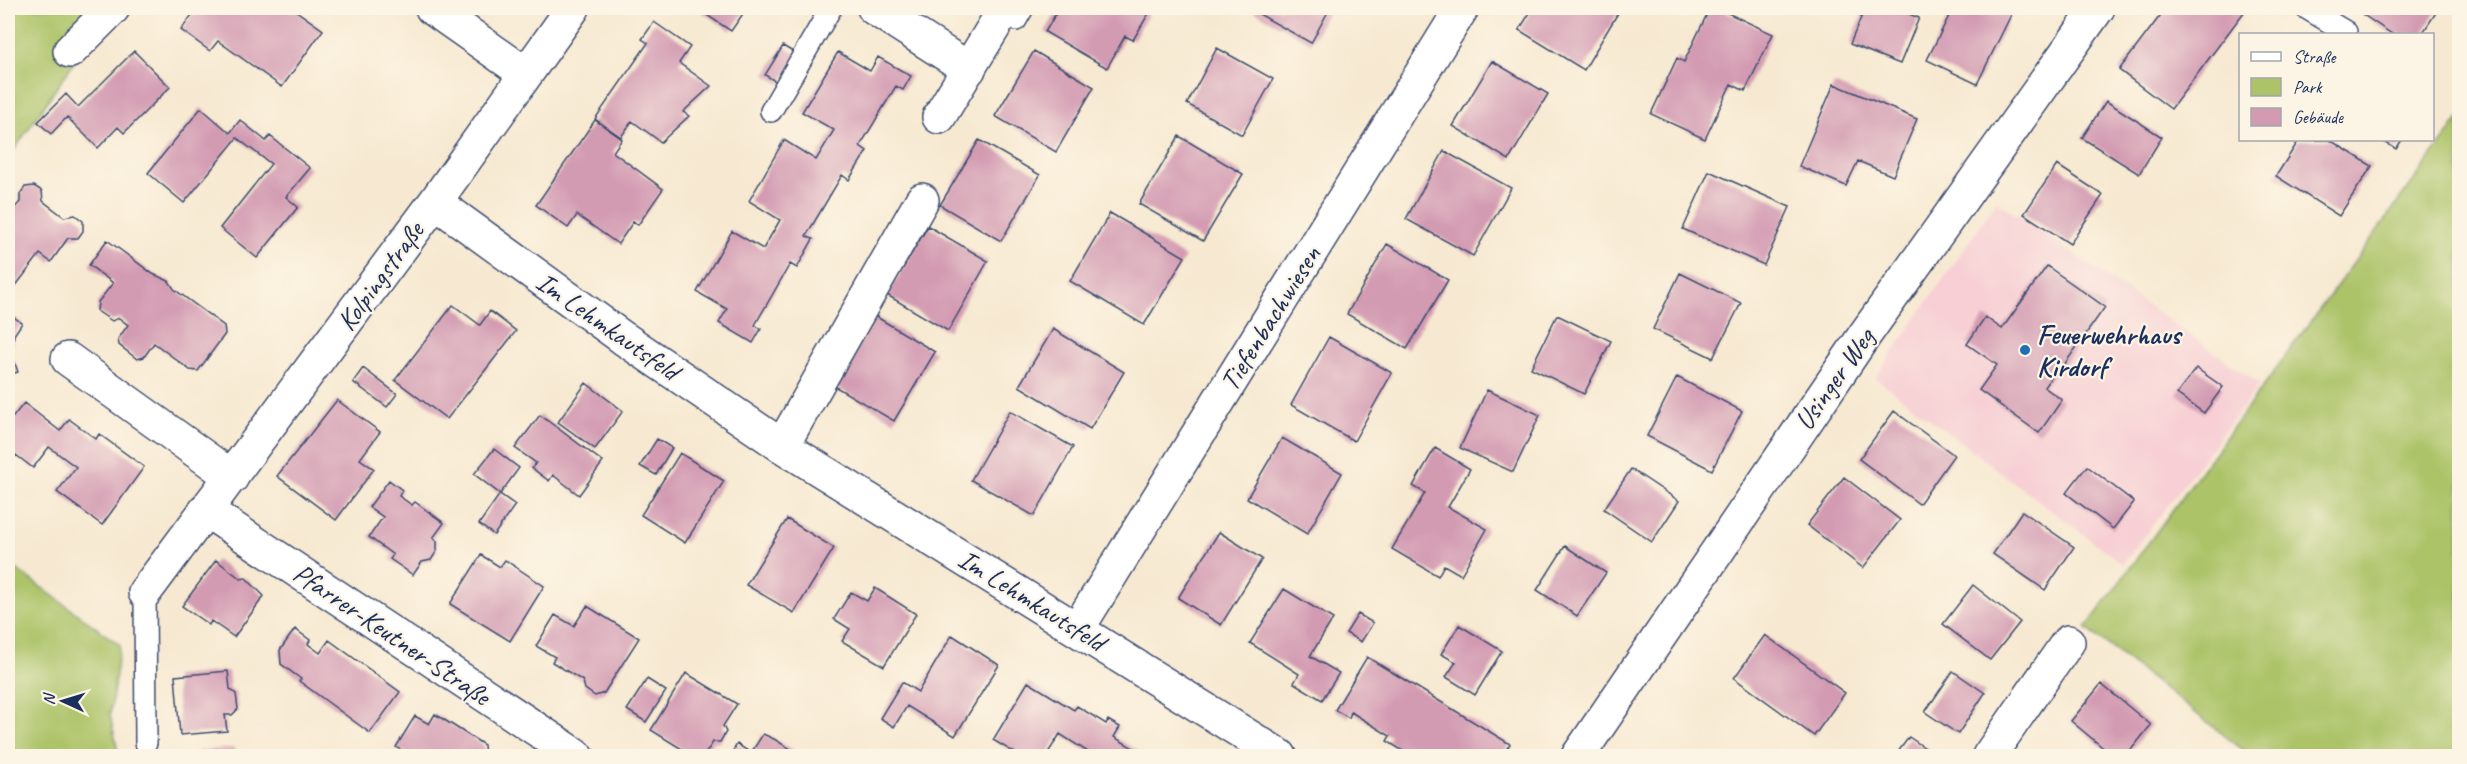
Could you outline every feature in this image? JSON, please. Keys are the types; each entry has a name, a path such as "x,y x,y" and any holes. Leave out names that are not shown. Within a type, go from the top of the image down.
{"street":[{"path":"69,51 113,8"},
{"path":"432,8 526,74"},
{"name":"Kolpingstraße","path":"145,592 435,202 573,8"},
{"path":"874,8 969,69"},
{"name":"Tiefenbachwiesen","path":"1078,628 1462,8"},
{"name":"Usinger Weg","path":"1578,756 1864,336 2098,8"},
{"path":"939,117 969,69 1013,10"},
{"path":"782,446 922,200"},
{"name":"Im Lehmkautsfeld","path":"435,202 623,338 782,446 1078,628 1280,756"},
{"path":"68,359 232,477"},
{"name":"Pfarrer-Keutner-Straße","path":"207,511 577,756"},
{"path":"1989,756 2068,642"}],"lane":[{"path":"771,111 831,8"},
{"path":"2306,8 2345,33"},
{"name":"Kolpingstraße","path":"145,592 146,743"}],"shaded area":[{"path":"1997,201 2260,384 2123,564 1875,378"}],"green space":[{"path":"8,8 111,8 8,159"},
{"path":"2459,119 2459,756 2251,756 2086,628"},
{"path":"8,563 120,645 110,715 119,756 8,756"}],"building":[{"path":"197,8 292,8 323,30 282,87 218,41 210,51 181,30"},
{"path":"696,8 747,8 731,31"},
{"path":"1059,8 1152,8 1133,40 1125,36 1107,68 1045,32"},
{"path":"1248,8 1330,8 1311,43"},
{"path":"1533,8 1621,8 1584,70 1519,30"},
{"path":"1710,8 1717,8 1773,34 1745,91 1731,84 1705,139 1651,114 1677,58 1684,62"},
{"path":"1865,8 1894,8 1919,18 1900,64 1850,44"},
{"path":"1953,8 2000,8 2012,13 1977,84 1927,60"},
{"path":"2166,8 2247,8 2171,109 2119,70"},
{"path":"2353,8 2439,8 2423,33 2390,33"},
{"path":"654,22 690,47 679,63 711,86 683,112 689,116 661,142 632,121 621,137 595,119 648,43 642,39"},
{"path":"783,46 798,55 780,84 765,75"},
{"path":"1217,48 1273,79 1242,135 1187,104"},
{"path":"134,51 170,87 124,133 118,127 98,148 67,117 51,134 38,122 66,94 78,107"},
{"path":"1034,51 1094,87 1056,152 995,116"},
{"path":"838,52 870,71 878,57 911,76 903,90 896,86 860,146 867,151 849,180 842,175 806,236 813,239 797,268 790,264 755,325 761,329 753,343 719,323 727,309 697,292 732,231 763,249 780,220 749,201 784,140 816,160 834,130 802,112"},
{"path":"1492,61 1548,94 1509,160 1453,126"},
{"path":"1834,84 1917,119 1893,176 1858,161 1846,186 1799,166"},
{"path":"2106,101 2162,137 2139,174 2082,138"},
{"path":"201,108 230,133 240,120 266,141 270,136 310,168 286,197 298,207 257,258 220,228 271,164 237,138 184,203 148,173"},
{"path":"595,120 622,139 613,152 663,189 638,225 633,222 618,244 577,215 568,228 536,205"},
{"path":"1179,136 1243,174 1203,241 1139,204"},
{"path":"979,140 1040,175 1001,241 940,205"},
{"path":"2298,141 2332,141 2372,166 2339,216 2276,176"},
{"path":"2383,141 2401,141 2396,149"},
{"path":"1444,151 1511,188 1473,256 1406,219"},
{"path":"2057,165 2103,195 2070,244 2024,214"},
{"path":"1709,171 1790,207 1764,265 1683,229"},
{"path":"34,186 42,191 43,201 64,217 75,215 83,221 83,231 78,238 68,238 51,262 40,254 8,296 8,215 20,202 20,194 25,187"},
{"path":"1110,213 1185,257 1144,325 1070,281"},
{"path":"928,226 988,261 948,331 887,295"},
{"path":"107,240 153,274 169,281 174,289 224,326 225,334 198,371 190,370 154,343 144,357 137,359 119,345 118,339 128,325 119,318 112,321 97,311 98,302 113,283 89,265"},
{"path":"1387,244 1448,280 1407,349 1347,314"},
{"name":"Feuerwehrhaus Kirdorf","path":"2047,266 2105,307 2059,372 2056,370 2044,387 2062,400 2039,433 1979,390 1997,365 1967,344 1985,317 2002,329"},
{"path":"1680,273 1741,303 1713,358 1653,329"},
{"path":"453,305 480,325 490,311 516,331 447,419 395,380"},
{"path":"8,313 22,323 14,335 11,352 18,372 8,375"},
{"path":"1557,315 1611,341 1584,394 1531,368"},
{"path":"875,316 935,352 894,421 834,386"},
{"path":"1053,329 1124,372 1090,429 1019,386"},
{"path":"1329,337 1392,373 1354,441 1291,405"},
{"path":"363,368 397,394 387,407 353,382"},
{"path":"2196,368 2223,387 2204,413 2177,394"},
{"path":"1677,377 1742,411 1712,470 1647,436"},
{"path":"586,383 623,411 595,449 558,422"},
{"path":"1487,390 1540,415 1513,472 1460,448"},
{"path":"337,400 380,432 360,459 374,469 336,520 277,476"},
{"path":"24,403 60,431 69,419 96,439 99,434 144,467 102,525 57,492 76,467 49,447 33,468 16,455 8,467 8,413 13,417"},
{"path":"1010,411 1073,447 1034,516 971,480"},
{"path":"1894,411 1954,455 1919,504 1859,459"},
{"path":"540,415 603,462 579,495 553,475 549,481 532,468 536,463 515,448"},
{"path":"1282,438 1342,473 1307,534 1247,498"},
{"path":"657,439 672,448 656,475 640,466"},
{"path":"1435,448 1470,469 1448,507 1487,529 1461,575 1444,565 1438,576 1392,549 1425,493 1413,486"},
{"path":"494,449 519,468 500,494 474,474"},
{"path":"680,453 724,481 685,543 641,515"},
{"path":"2087,466 2134,502 2113,529 2066,493"},
{"path":"1631,469 1679,501 1652,542 1604,509"},
{"path":"1844,477 1900,520 1863,568 1807,525"},
{"path":"389,480 402,490 399,496 412,505 415,502 444,523 433,538 437,541 437,551 431,560 422,562 413,575 390,559 393,555 369,537 383,517 369,507"},
{"path":"500,494 515,505 494,535 479,524"},
{"path":"2022,511 2074,547 2045,590 1993,554"},
{"path":"787,519 834,548 794,613 746,585"},
{"path":"1219,532 1262,559 1221,625 1178,598"},
{"path":"1565,546 1606,573 1577,616 1537,590"},
{"path":"481,555 500,567 505,560 544,586 510,641 450,604"},
{"path":"216,560 241,579 246,578 264,596 234,637 211,621 209,625 182,606"},
{"path":"1973,585 2020,622 1990,660 1943,624"},
{"path":"875,588 916,614 884,666 842,641 850,629 834,619 851,592 867,601"},
{"path":"1284,589 1333,619 1310,656 1339,673 1322,700 1294,683 1299,674 1250,643"},
{"path":"587,606 639,638 604,693 595,696 585,689 583,681 552,662 555,657 536,646 555,615 574,626"},
{"path":"1358,614 1373,623 1361,642 1346,633"},
{"path":"1459,625 1502,651 1475,695 1446,677 1456,662 1441,654"},
{"path":"295,629 310,640 308,644 320,653 329,640 400,692 370,733 299,681 301,679 281,664 280,650"},
{"path":"952,635 999,665 955,736 907,706 894,727 880,718 902,682 918,692"},
{"path":"1765,635 1845,693 1814,736 1734,678"},
{"path":"1367,657 1510,744 1502,756 1411,756 1387,741 1390,736 1351,712 1349,718 1335,710"},
{"path":"228,671 230,689 236,694 238,709 232,715 225,715 227,731 180,735 175,676"},
{"path":"1953,671 1985,693 1958,734 1925,712"},
{"path":"686,673 737,704 723,726 726,732 720,742 713,742 704,756 693,756 651,730"},
{"path":"647,679 666,691 646,722 627,710"},
{"path":"1028,682 1074,710 1077,706 1106,724 1108,720 1120,727 1114,737 1147,756 1085,756 1088,752 1060,734 1046,756 1020,756 993,740"},
{"path":"2101,684 2151,725 2126,756 2113,756 2071,721"},
{"path":"435,714 484,745 485,756 410,756 396,747 415,716 429,724"},
{"path":"763,734 802,756 730,756 737,744 751,753"},
{"path":"1909,737 1937,756 1895,756"},
{"path":"234,748 234,756 197,756 197,751"}],"place":[{"name":"Feuerwehrhaus Kirdorf","path":"2025,350"}]}
